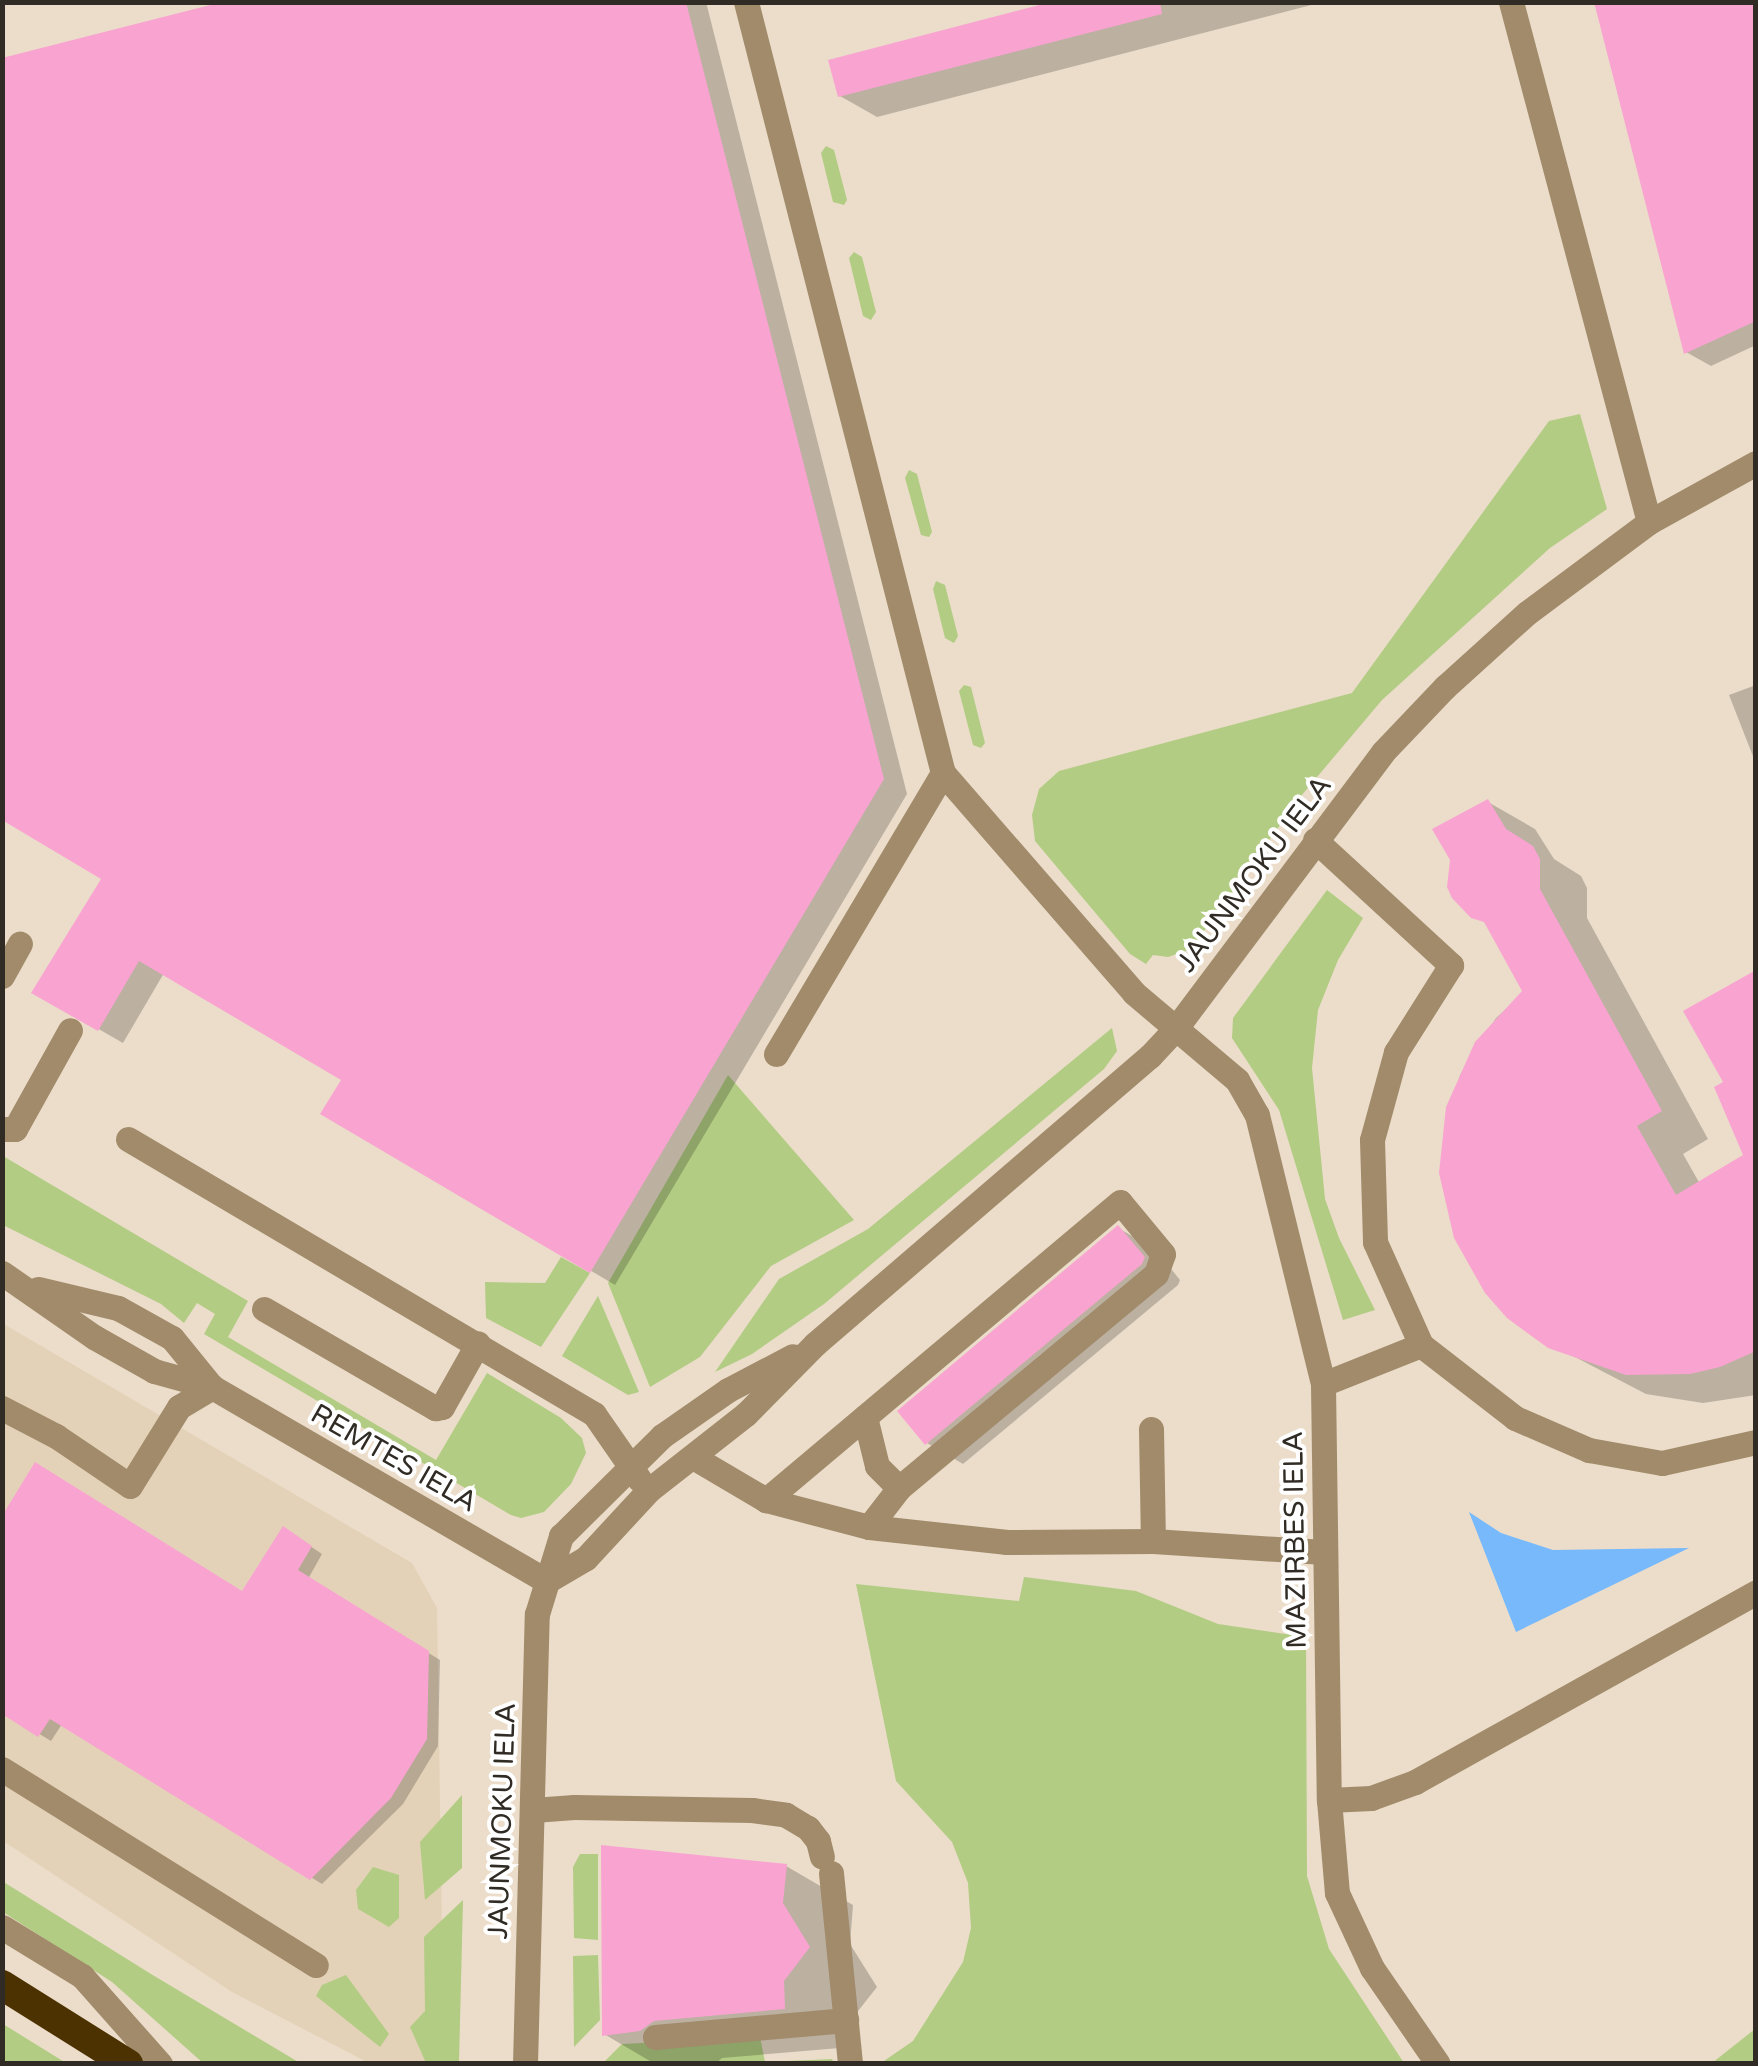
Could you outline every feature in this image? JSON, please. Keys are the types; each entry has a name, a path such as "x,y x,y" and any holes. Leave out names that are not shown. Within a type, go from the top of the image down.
{"highway":[{"path":"2,1985 128,2064"}],"street":[{"path":"746,2 943,773 776,1054"},
{"path":"1511,2 1650,522"},
{"name":"JAUNMOKU IELA","path":"548,1581 586,1558 649,1490 746,1414 815,1344 1105,1098 1176,1028 1384,752 1445,687 1527,613 1650,522 1756,463"},
{"name":"MAZIRBES IELA","path":"943,773 1134,993 1237,1080 1257,1115 1323,1384 1330,1800 1338,1893 1372,1968 1438,2064"},
{"path":"1315,840 1451,966 1396,1052 1372,1140 1375,1242 1421,1345 1514,1418 1589,1450 1662,1464 1756,1442"},
{"path":"2,976 20,944"},
{"path":"2,1129 15,1130 70,1030"},
{"path":"128,1139 594,1414 649,1490"},
{"path":"766,1500 1120,1202 1163,1254 1156,1274 899,1488 869,1527"},
{"name":"REMTES IELA","path":"2,1272 28,1286 94,1337 154,1370 212,1387 548,1581"},
{"name":"REMTES IELA","path":"28,1286 132,1315 172,1338 212,1387"},
{"path":"264,1309 435,1408 442,1407 478,1343"},
{"name":"JAUNMOKU IELA","path":"524,2064 537,1614 560,1536 662,1436 728,1390 815,1344"},
{"path":"1323,1384 1421,1345"},
{"path":"2,1408 56,1436 130,1486 178,1407 212,1387"},
{"path":"865,1417 877,1466 899,1488"},
{"path":"1152,1430 1154,1541"},
{"path":"694,1457 766,1500 869,1527 1007,1542 1154,1541 1324,1552"},
{"path":"1330,1800 1370,1798 1416,1782 1756,1592"},
{"path":"2,1769 316,1964"},
{"path":"533,1810 574,1806 752,1810 786,1815 808,1828 818,1841 826,1865 850,2064"},
{"path":"2,1927 82,1976 160,2064"},
{"path":"655,2036 846,2020"}],"shaded area":[{"path":"2,1323 412,1563 437,1608 444,2063 369,2063 232,1992 3,1841"}],"green space":[{"path":"826,146 834,150 847,200 844,205 833,202 821,153"},
{"path":"854,252 862,257 876,312 871,320 863,316 849,258"},
{"path":"1580,414 1607,509 1550,548 1382,700 1301,796 1191,949 1168,957 1153,955 1146,964 1130,954 1035,841 1032,815 1039,789 1059,771 1352,693 1549,421"},
{"path":"909,470 917,474 932,532 929,537 921,535 905,478"},
{"path":"936,581 945,585 958,636 954,643 945,638 933,589"},
{"path":"964,685 971,687 985,743 981,748 973,745 959,691"},
{"path":"1327,890 1363,918 1338,960 1318,1010 1312,1068 1325,1199 1339,1238 1375,1310 1343,1320 1279,1110 1232,1038 1233,1018"},
{"path":"1112,1028 1117,1051 1104,1069 824,1304 752,1354 715,1372 779,1279 868,1229"},
{"path":"728,1075 854,1220 771,1266 700,1357 650,1387 608,1283"},
{"path":"3,1156 248,1301 228,1337 436,1460 487,1373 561,1418 582,1438 586,1453 571,1484 544,1512 521,1518 511,1515 204,1334 215,1314 197,1303 184,1323 161,1304 3,1225"},
{"path":"561,1257 590,1273 541,1347 486,1318 485,1282 545,1283"},
{"path":"598,1296 639,1392 628,1395 562,1356"},
{"path":"1024,1577 1136,1591 1218,1624 1306,1637 1307,1876 1329,1949 1404,2063 881,2063 913,2041 963,1962 971,1928 968,1883 952,1842 896,1781 856,1584 1019,1601"},
{"path":"462,1795 462,1868 425,1900 420,1842"},
{"path":"580,1854 598,1854 598,1940 574,1938 573,1867"},
{"path":"373,1867 399,1875 399,1918 389,1927 358,1909 356,1890"},
{"path":"2,1881 300,2063 203,2063 112,1982 3,1912"},
{"path":"463,1900 459,2063 426,2063 410,2027 425,2011 424,1937"},
{"path":"598,1955 600,2020 574,2047 573,1956"},
{"path":"346,1975 389,2034 380,2047 316,1996 322,1985"},
{"path":"3,2024 66,2063 3,2063"},
{"path":"1755,2029 1755,2063 1712,2063"},
{"path":"760,2037 765,2062 832,2059 834,2063 602,2064 622,2044"}],"water":[{"path":"1469,1512 1501,1533 1553,1550 1689,1548 1516,1632"}],"building":[{"path":"222,2 686,2 884,779 590,1273 320,1114 341,1080 139,961 98,1031 31,993 101,879 2,820 2,58"},
{"path":"1051,2 1160,2 1162,14 838,97 828,60"},
{"path":"1594,2 1756,2 1756,321 1684,354"},
{"path":"1488,799 1506,829 1533,846 1540,859 1540,889 1662,1111 1637,1126 1676,1195 1743,1155 1714,1087 1723,1082 1683,1011 1756,970 1756,1351 1720,1367 1690,1374 1626,1375 1548,1348 1507,1318 1485,1293 1454,1238 1439,1173 1446,1107 1475,1042 1522,991 1484,922 1471,918 1452,898 1447,887 1450,860 1432,829"},
{"path":"1118,1225 1145,1257 1142,1264 925,1445 897,1411"},
{"path":"35,1462 242,1591 283,1526 312,1546 298,1570 429,1651 427,1739 391,1798 310,1880 50,1719 38,1737 2,1714 2,1516"},
{"path":"601,1845 787,1864 783,1903 810,1947 784,1981 785,2009 654,2021 640,2031 602,2036"}]}
